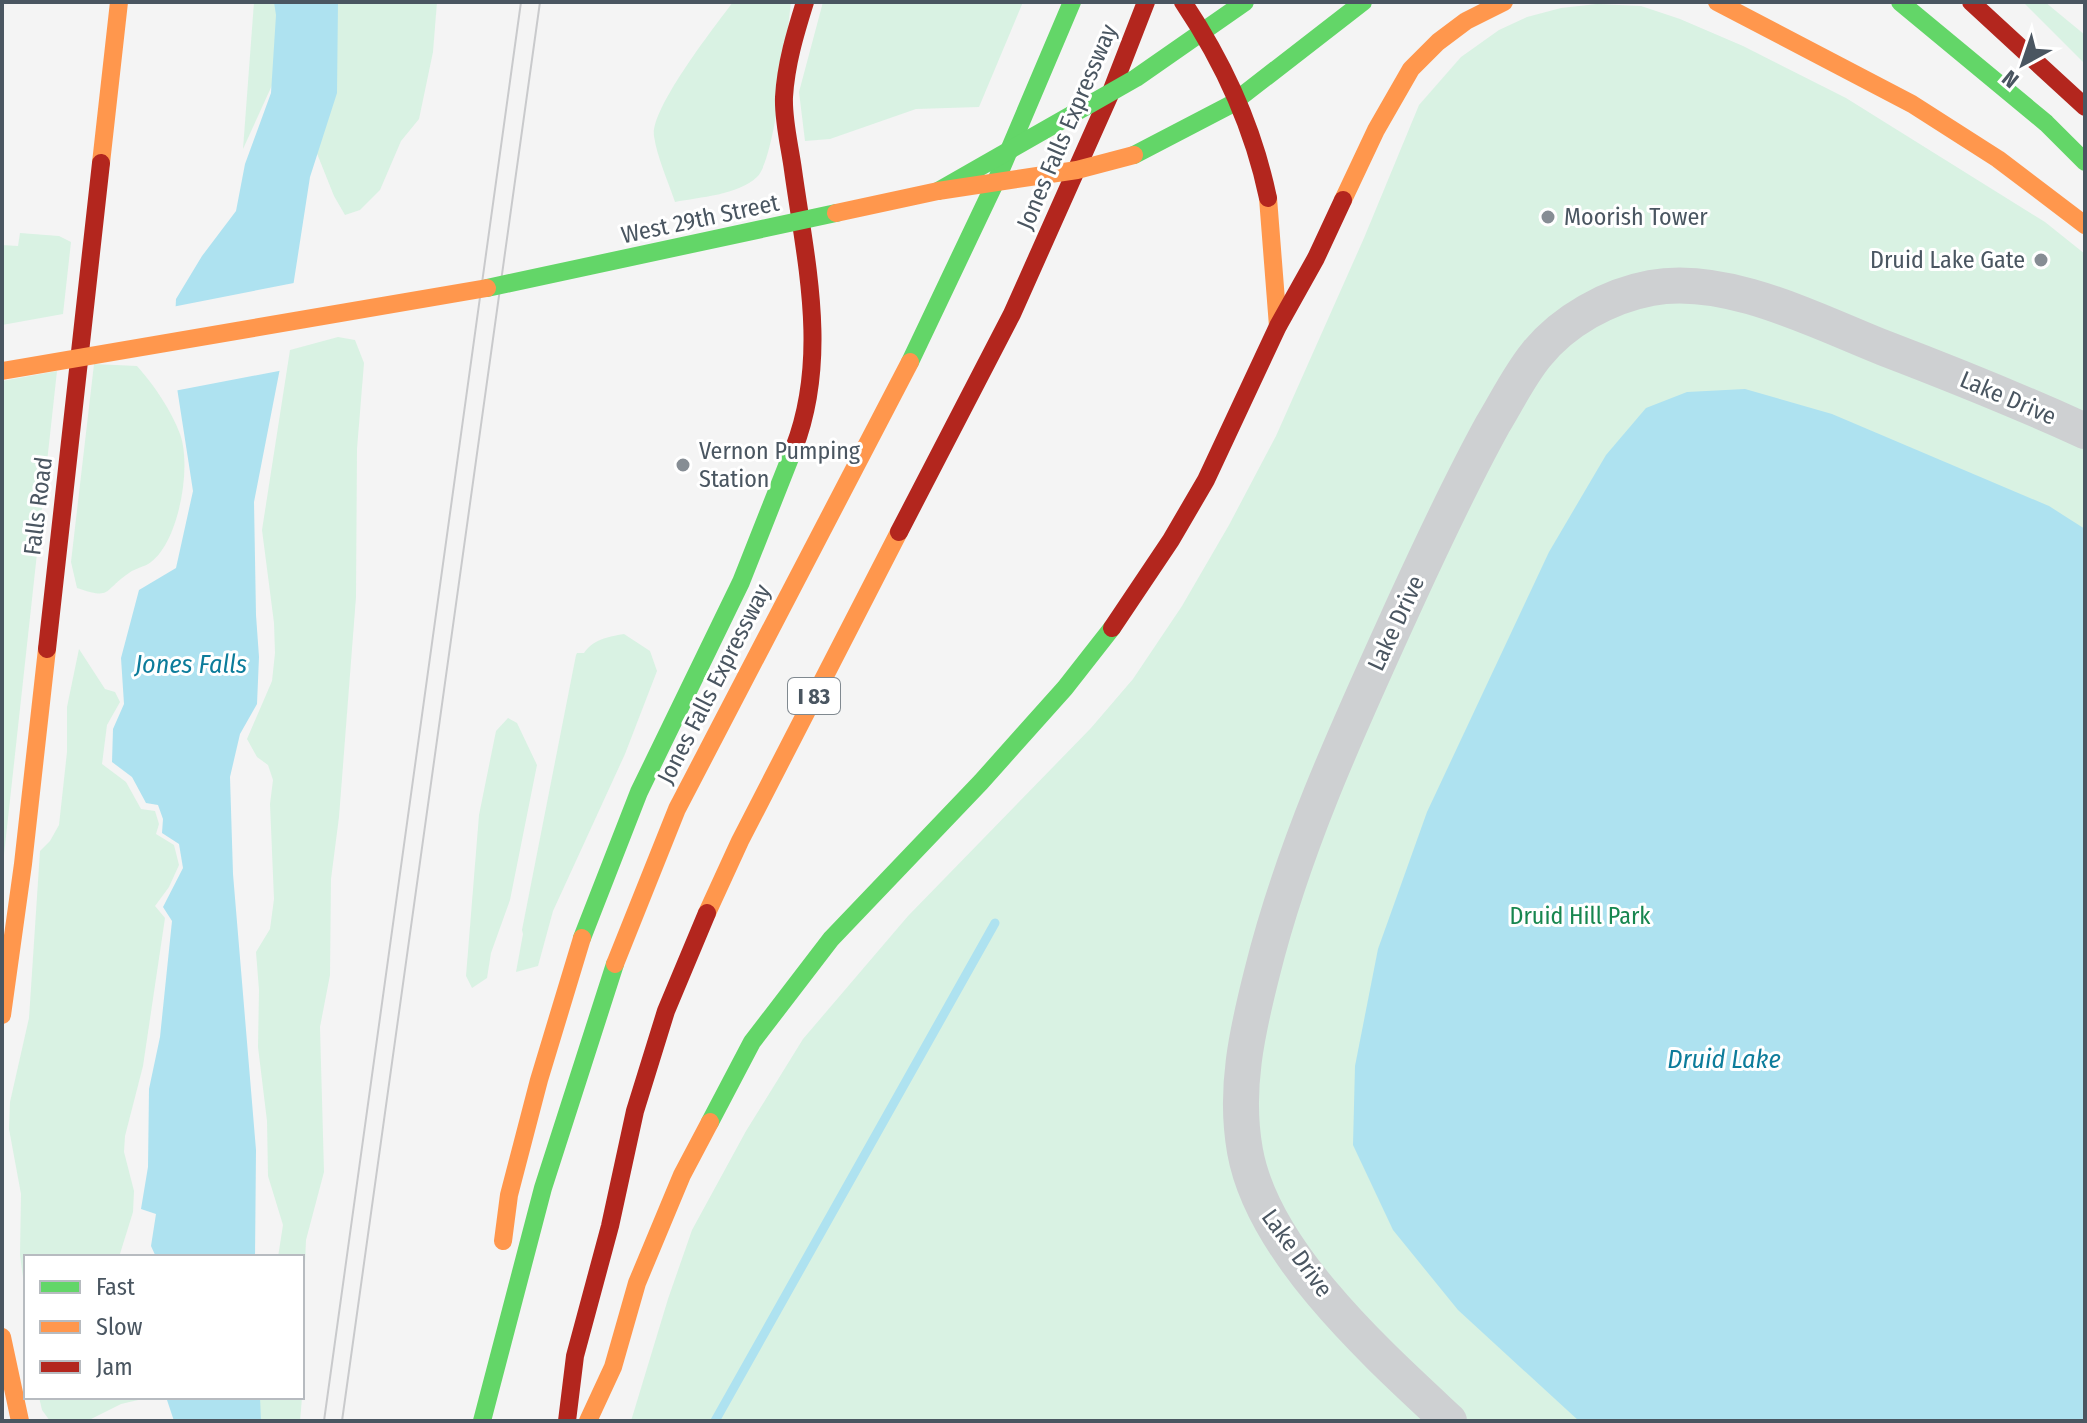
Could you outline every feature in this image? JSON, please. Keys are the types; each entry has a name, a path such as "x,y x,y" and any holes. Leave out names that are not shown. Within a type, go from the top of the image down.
{"main road":[{"name":"Falls Road","path":"2,1015 23,864 119,2"},
{"path":"501,1256 509,1195 574,959 633,805 741,582 792,453 809,393 814,358 813,316 784,100 789,54 805,2"},
{"name":"Jones Falls Expressway","path":"482,1421 539,1201 621,943 677,809 892,401 996,181 1072,2"},
{"name":"Jones Falls Expressway","path":"567,1421 575,1356 610,1226 635,1111 666,1011 692,947 740,841 1012,314 1111,92 1146,2"},
{"path":"1183,2 1212,43 1243,110 1261,160 1274,250 1278,326"},
{"path":"938,191 1136,78 1245,2"},
{"name":"West 29th Street","path":"2,371 515,283 938,191 1014,182 1134,155 1230,105 1363,2"},
{"path":"588,1421 613,1367 637,1283 682,1175 752,1042 831,939 981,782 1093,654 1206,480 1278,326 1316,258 1391,103 1411,69 1438,42 1466,21 1504,2"},
{"path":"1717,2 1912,104 1998,159 2085,225"},
{"path":"1900,2 2046,123 2085,162"},
{"path":"1971,2 2085,107"},
{"path":"496,1361 498,1286"},
{"path":"2,1337 20,1421"}],"street":[{"name":"Lake Drive","path":"1449,1421 1355,1329 1273,1229 1254,1190 1244,1150 1241,1103 1243,1057 1272,933 1326,778 1472,462 1534,357 1563,328 1617,298 1675,285 1711,288 1743,295 1807,318 2085,431"}],"green space":[{"path":"254,2 284,2 279,70 243,149"},
{"path":"316,2 437,2 433,52 419,119 401,141 380,190 360,210 345,215 316,151"},
{"path":"733,2 791,2 770,146 764,166 749,183 718,194 675,202 655,144 656,123 672,88"},
{"path":"823,2 1023,2 979,107 916,109 830,139 805,141 799,92"},
{"path":"2023,2 2045,2 2085,35 2085,64"},
{"name":"Druid Hill Park","path":"1597,4 1641,6 1680,19 1743,46 1846,98 2045,222 2085,254 2085,1421 631,1421 692,1230 746,1131 803,1039 908,916 1091,728 1133,679 1182,606 1276,436 1419,105 1461,57 1499,30 1527,17 1561,8"},
{"path":"20,233 59,236 71,242 63,314 2,325 2,245 18,246"},
{"path":"338,337 355,340 364,363 357,449 356,597 339,817 331,879 330,975 320,1027 324,1172 306,1240 304,1288 304,1255 278,1255 283,1225 268,1176 267,1121 258,1047 256,952 270,929 274,899 270,804 273,780 268,765 257,757 247,739 272,681 274,623 262,530 290,350"},
{"path":"94,364 137,366 162,398 176,425 184,465 176,521 161,552 151,562 131,571 102,593 77,588 71,562"},
{"path":"57,371 2,873 2,381"},
{"path":"624,634 650,651 657,671 625,754 553,911 538,966 516,972 576,655 584,653 601,639"},
{"path":"79,649 105,689 115,692 120,702 107,725 102,764 126,782 141,809 155,811 159,824 156,834 174,845 179,865 169,887 155,906 165,918 143,1066 125,1136 124,1152 134,1191 133,1212 120,1255 24,1255 24,1285 20,1255 21,1194 9,1129 10,1102 29,1018 40,851 59,825 67,752 67,707"},
{"path":"508,718 517,723 537,765 510,900 491,953 487,978 472,988 466,976 479,815 496,731"},
{"path":"39,1399 142,1399 121,1404 87,1421 50,1421 42,1410"},
{"path":"247,1399 302,1399 300,1421 249,1421"}],"water":[{"name":"Jones Falls","path":"274,2 338,2 337,93 310,177 282,358 254,502 259,657 257,704 240,734 230,777 233,874 256,1150 255,1255 155,1255 151,1246 156,1214 141,1209 148,1167 149,1089 160,1037 172,921 163,907 183,868 179,844 162,833 163,819 158,805 146,803 132,777 112,762 113,729 124,704 121,658 139,590 176,568 193,491 173,362 176,299 202,256 236,211 245,164 271,93 276,15"},
{"name":"Druid Lake","path":"1745,389 1832,414 2049,506 2085,529 2085,1421 1579,1421 1458,1310 1393,1230 1353,1145 1355,1066 1378,949 1427,812 1549,552 1606,455 1646,408 1687,392"},
{"path":"167,1399 260,1399 261,1421 174,1421"}],"pier":[{"path":"299,282 284,370 174,391 169,362 172,307"}],"waterway":[{"path":"715,1421 995,923"}],"tram line":[{"path":"324,1421 521,2"},
{"path":"342,1421 540,2"}],"traffic: fast":[{"path":"910,362 996,181 1072,2"},
{"path":"938,191 1136,78 1245,2"},
{"path":"1134,155 1230,105 1363,2"},
{"path":"1900,2 2046,123 2085,162"},
{"path":"487,288 836,213"},
{"path":"582,938 639,792 741,582 794,448"},
{"path":"710,1122 752,1042 831,939 981,782 1065,688 1112,628"},
{"path":"482,1421 543,1188 615,964"}],"traffic: slow":[{"path":"101,163 119,2"},
{"path":"1343,200 1376,130 1411,69 1438,42 1466,21 1504,2"},
{"path":"1717,2 1912,104 1998,159 2085,225"},
{"path":"836,213 938,191 1077,170 1134,155"},
{"path":"1268,198 1278,326"},
{"path":"2,371 487,288"},
{"path":"615,964 677,809 910,362"},
{"path":"707,913 740,841 899,532"},
{"path":"2,1015 23,864 47,649"},
{"path":"503,1241 509,1195 539,1080 582,938"},
{"path":"588,1421 613,1367 637,1283 682,1175 710,1122"},
{"path":"2,1337 20,1421"}],"traffic: jam":[{"path":"794,448 805,414 810,379 812,310 784,97 794,37 805,2"},
{"path":"899,532 1012,314 1111,92 1146,2"},
{"path":"1183,2 1235,96 1254,146 1268,198"},
{"path":"1971,2 2085,107"},
{"path":"47,649 101,163"},
{"path":"1112,628 1171,540 1206,480 1278,326 1316,258 1343,200"},
{"path":"567,1421 575,1356 610,1226 635,1111 666,1011 707,913"}],"place":[{"name":"Moorish Tower","path":"1548,217"},
{"name":"Druid Lake Gate","path":"2041,260"},
{"name":"Vernon Pumping Station","path":"683,465"}]}
